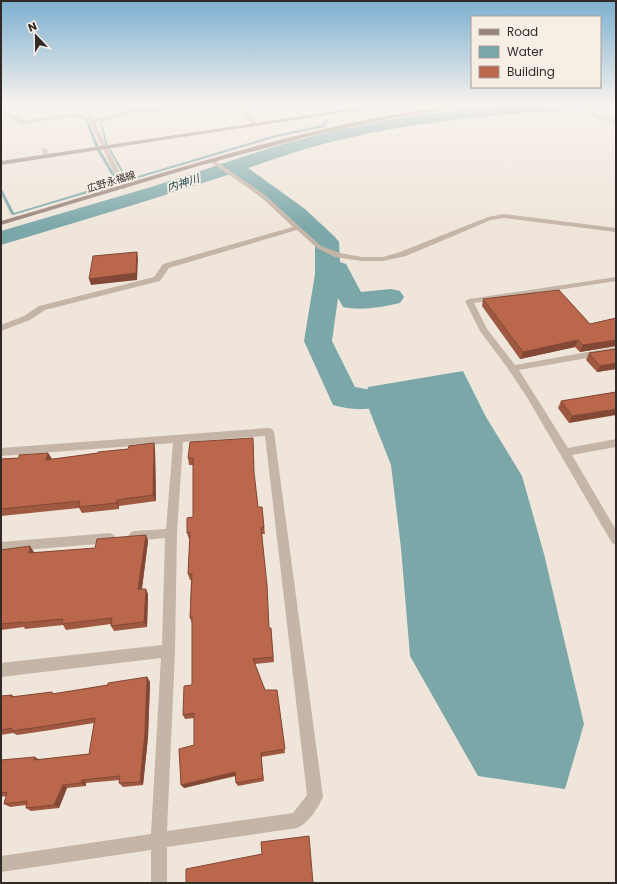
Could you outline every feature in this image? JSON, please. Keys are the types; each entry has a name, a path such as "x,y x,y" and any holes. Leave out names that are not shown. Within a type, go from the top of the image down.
{"main road":[{"path":"1,163 122,145"},
{"name":"広野永福線","path":"1,223 271,145"}],"street":[{"path":"103,145 124,187"},
{"path":"44,149 46,156"},
{"path":"213,162 263,196 319,247 338,256 362,259 383,259 403,254 490,218 504,216 616,230"},
{"path":"1,328 27,318 42,308 157,279 166,266 298,228"},
{"path":"616,279 469,301 472,312 513,368 566,452 616,540"},
{"path":"513,368 616,350"},
{"path":"1,452 269,432 315,797 297,820 1,864"},
{"path":"159,883 171,533 178,439"},
{"path":"566,452 616,443"},
{"path":"1,547 171,533"},
{"path":"1,670 168,650"}],"water":[{"path":"463,371 486,417 522,476 544,554 584,724 565,789 478,776 410,656 401,548 391,465 365,399 368,387"}],"building":[{"path":"137,252 136,273 89,279 93,256"},
{"path":"559,290 590,324 616,318 616,340 583,345 578,340 523,352 483,299"},
{"path":"616,349 616,363 600,366 589,353"},
{"path":"616,392 616,409 572,416 561,401"},
{"path":"253,438 254,472 258,507 262,507 264,527 261,528 267,585 269,628 271,628 273,657 253,659 265,690 277,690 285,749 261,753 263,778 236,783 235,772 181,785 179,749 194,745 194,713 183,715 184,686 192,685 192,617 190,618 192,574 188,574 190,532 187,533 187,518 193,517 193,458 188,458 190,442"},
{"path":"154,443 153,495 117,500 116,503 79,507 80,501 1,509 1,459 19,458 19,455 48,453 46,460 128,449 129,446"},
{"path":"146,535 138,589 146,589 144,622 111,626 112,618 62,624 63,619 1,624 1,550 30,546 29,553 95,548 97,539"},
{"path":"147,677 145,733 140,782 119,783 120,776 82,780 81,783 63,785 54,805 26,808 27,801 4,804 7,792 1,793 1,760 35,757 34,760 89,754 95,718 11,731 12,728 1,730 1,696 12,695 11,697 52,692 52,694"},
{"path":"309,836 313,883 186,883 186,869 262,854 261,842"}],"waterway":[{"path":"97,145 118,183"},
{"path":"107,145 127,179"},
{"path":"118,183 245,145"},
{"name":"内神川","path":"234,166 299,145"},
{"name":"内神川","path":"1,238 181,184 234,166"},
{"path":"234,166 297,214 327,242 328,274 318,341 344,397 365,399"},
{"path":"1,191 13,214 118,183"},
{"path":"328,267 337,269 352,301 391,297"}]}
